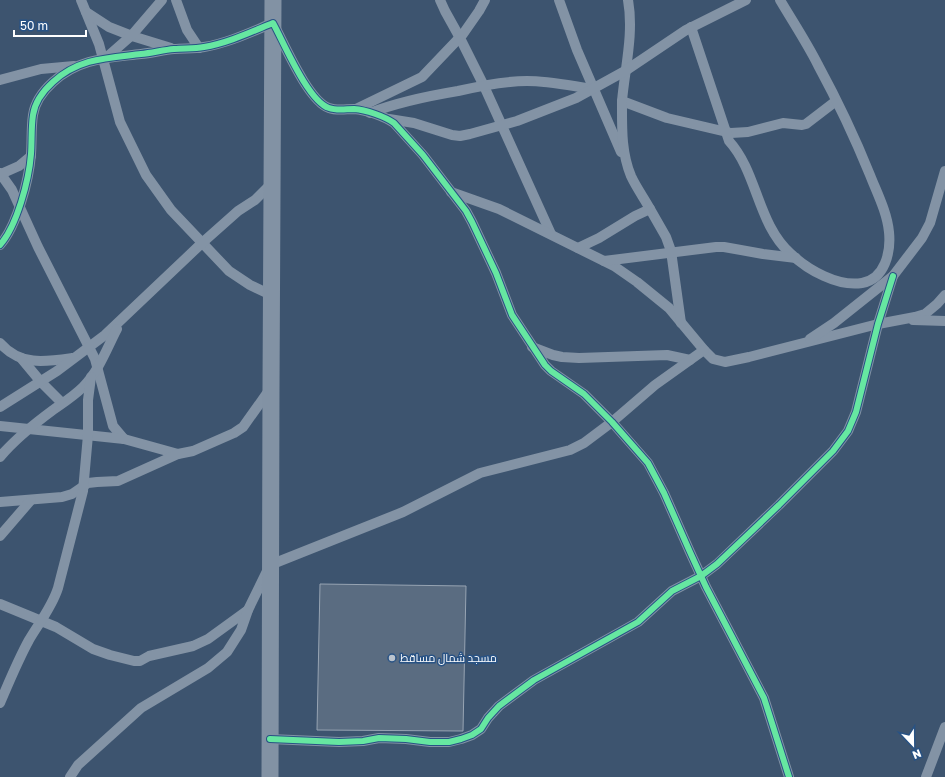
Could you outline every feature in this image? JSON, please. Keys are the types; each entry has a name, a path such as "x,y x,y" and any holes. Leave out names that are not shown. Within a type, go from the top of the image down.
{"highway":[{"path":"270,777 273,0"}],"street":[{"path":"81,0 105,58 108,82 120,122 134,152 156,190 171,210 234,276 272,295"},
{"path":"105,58 132,36 162,0"},
{"path":"176,0 187,30 199,48"},
{"path":"440,0 484,86 551,234"},
{"path":"356,110 422,77 460,38 479,12 485,0"},
{"path":"559,0 577,50 632,178 666,237 672,253 681,323"},
{"path":"628,0 630,10 630,28 622,101 623,147 628,167"},
{"path":"0,245 12,226 24,190 31,156 33,115 36,104 42,92 59,76 68,69 78,65 105,58 175,49 199,48 235,39 273,23 306,87 328,108 338,110 356,110 388,119 414,123 452,135 460,136 501,125 565,104 625,71 691,27 746,0"},
{"path":"691,27 729,141 744,163 772,231 790,254 810,268 833,280 848,284 867,282 881,271 887,259 889,249 889,232 886,218 866,162 818,65 780,0"},
{"path":"86,12 110,27 132,36 175,49"},
{"path":"0,80 42,68 78,65"},
{"path":"370,113 389,106 484,86 527,81 594,89"},
{"path":"622,101 667,118 736,133 748,132 783,123 802,125 836,101"},
{"path":"388,119 394,123 423,155 466,211 496,273 512,315 544,365 584,394 612,422 648,463 657,478 701,576 764,698 789,777"},
{"path":"31,156 19,166 0,174 12,190 20,205 41,253 89,347 98,367 113,426 124,439"},
{"path":"270,739 338,742 363,741 379,738 449,742 472,735 481,729 488,718 499,706 534,680 638,622 672,591 701,576 717,564 833,451 848,431 856,412 878,324 894,276 922,238 930,223 945,171"},
{"path":"0,407 41,382 105,335 202,243 238,212 255,200 272,183"},
{"path":"451,192 499,209 614,266 669,308 713,359 725,362 749,358 878,324 905,320 925,314 945,295"},
{"path":"578,248 599,238 635,216 650,209"},
{"path":"603,261 716,247 796,258"},
{"path":"801,344 834,323 863,297 894,276"},
{"path":"863,297 873,278"},
{"path":"848,284 863,297"},
{"path":"905,320 945,321"},
{"path":"0,457 13,442 82,388 91,378 98,367 119,323"},
{"path":"0,343 12,354 21,358 45,362 75,358"},
{"path":"532,347 552,355 562,357 579,358 667,355 690,360"},
{"path":"70,777 78,765 141,708 208,668 227,652 241,630 248,610 270,565 403,512 480,473 570,450 584,443 612,422 656,385 704,350"},
{"path":"21,358 41,382 62,403"},
{"path":"0,703 26,647 55,597 84,486 88,435 88,400 91,378"},
{"path":"0,502 62,497 72,494 88,483 118,481 178,454 192,451 234,433 243,427 271,387"},
{"path":"0,426 124,439 178,454"},
{"path":"0,536 31,500"},
{"path":"0,604 41,621 74,637 93,649 134,661 140,661 149,656 193,646 208,639 248,610"},
{"path":"926,777 945,726"}],"building":[{"name":"مسجد شمال مساقط","path":"320,584 466,586 463,731 317,730"}],"cycle path":[{"path":"0,245 6,237 17,215 25,189 30,165 34,110 40,97 53,82 73,68 94,60 145,54 170,49 196,48 213,45 239,37 273,23 297,70 313,95 321,103 332,109 354,109 385,118 394,123 423,155 466,211 496,273 512,315 545,365 551,371 584,394 612,422 648,463 664,493 706,587 764,698 789,777"},
{"path":"270,739 339,742 363,741 379,738 449,742 472,735 481,729 488,718 499,706 534,680 638,622 672,591 701,576 717,564 779,505 833,451 848,431 856,412 878,324 893,276"}],"place":[{"name":"مسجد شمال مساقط","path":"392,658"}]}
